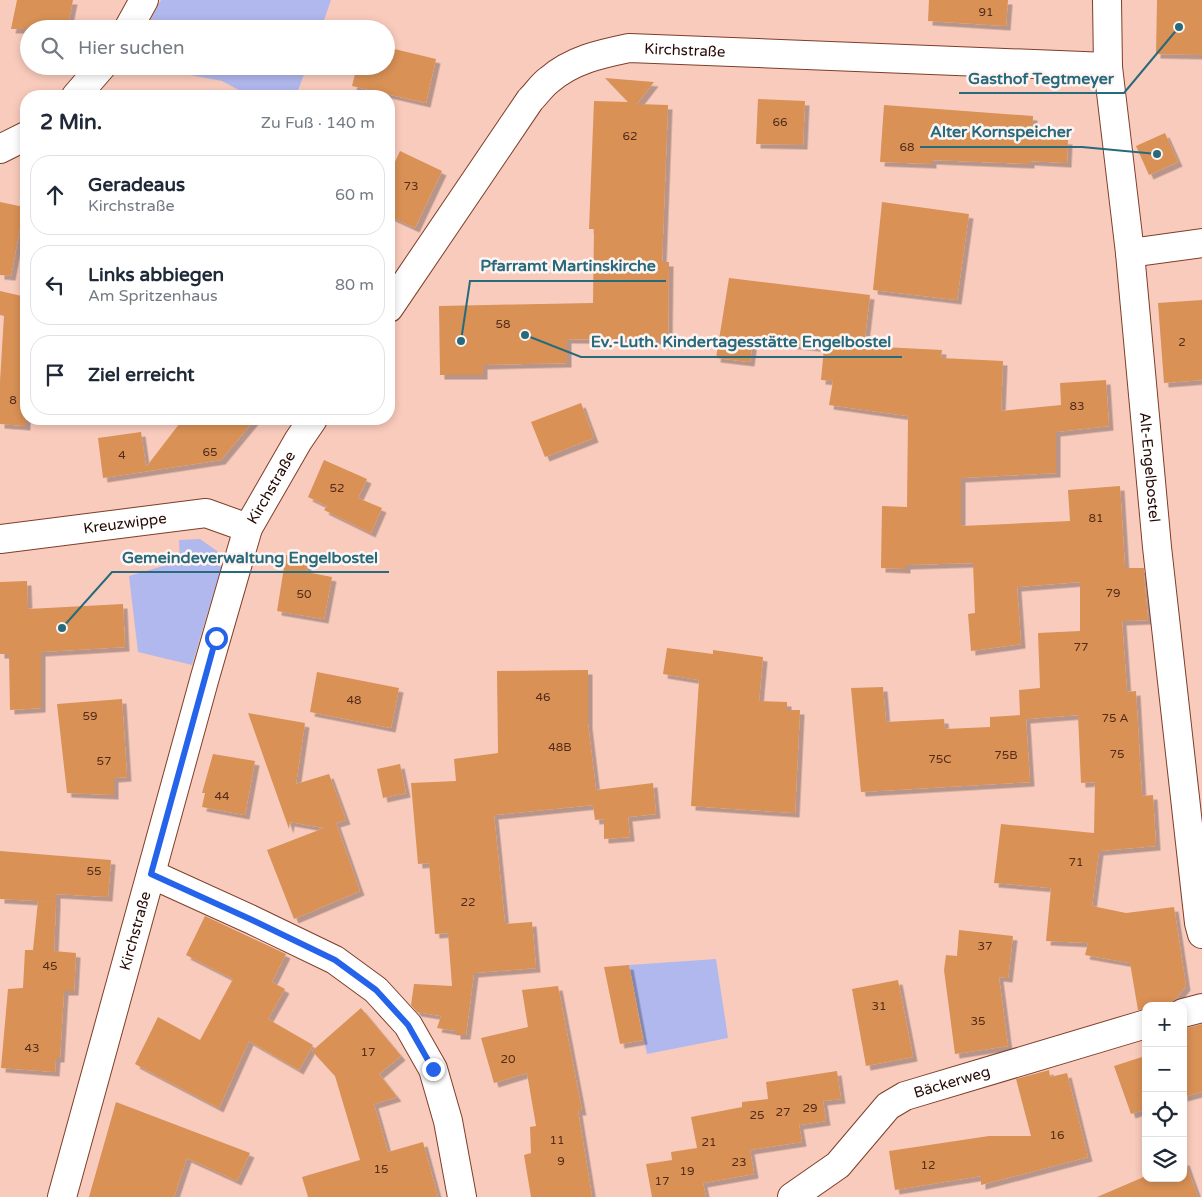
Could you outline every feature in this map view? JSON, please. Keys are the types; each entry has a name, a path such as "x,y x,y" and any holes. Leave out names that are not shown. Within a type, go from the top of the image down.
{"street":[{"path":"133,20 144,0"},
{"name":"Alt-Engelbostel","path":"1107,0 1108,67 1130,253 1157,547 1199,923 1202,934"},
{"name":"Kirchstraße","path":"395,299 530,100 549,80 571,64 598,54 629,48 1108,67"},
{"path":"81,90 94,75"},
{"path":"0,149 20,139"},
{"path":"1130,253 1202,243"},
{"name":"Kirchstraße","path":"62,1197 248,528 309,425"},
{"name":"Kreuzwippe","path":"0,539 206,513 248,528"},
{"path":"151,874 335,960 376,990 408,1025 433,1069 448,1121 462,1197"},
{"path":"1187,1012 1202,1008"},
{"name":"Bäckerweg","path":"792,1197 838,1165 888,1106 905,1096 1142,1025"}],"shaded area":[{"path":"161,0 331,0 324,20 151,20"},
{"path":"190,75 304,75 298,90 239,90 222,81"},
{"path":"200,539 217,551 221,568 192,665 138,652 129,576 180,561 179,540"},
{"path":"716,959 728,1038 647,1054 629,965"}],"building":[{"path":"17,0 73,0 69,20 20,20 20,29 11,29"},
{"path":"929,0 1008,0 1006,26 928,21"},
{"path":"1157,0 1202,0 1202,55 1156,54"},
{"path":"395,49 436,59 426,103 395,96 395,90 369,90 352,86 355,75 395,75"},
{"path":"605,78 654,82 637,104 668,105 662,262 669,262 668,340 567,339 567,363 483,365 483,375 440,375 439,306 593,303 594,229 589,229 594,101 628,102"},
{"path":"758,99 805,101 803,145 756,144"},
{"path":"884,105 1033,116 1032,139 1068,140 1067,163 1030,161 1030,164 932,160 932,164 880,162"},
{"path":"1165,133 1178,162 1149,175 1136,146"},
{"path":"400,151 442,171 415,228 395,219 395,162"},
{"path":"0,202 20,206 20,228 11,276 0,275"},
{"path":"882,202 969,214 957,300 873,290"},
{"path":"729,278 870,295 864,346 942,350 941,358 1003,361 1001,411 1061,405 1060,383 1106,380 1109,426 1056,432 1056,473 961,478 961,526 1070,521 1068,490 1120,486 1125,568 1144,568 1148,620 1122,621 1127,692 1136,691 1142,796 1153,795 1156,846 1099,851 1092,906 1126,913 1174,907 1186,986 1173,1002 1142,1002 1142,1010 1138,1010 1130,963 1085,955 1088,943 1046,941 1051,888 994,883 1001,824 1094,833 1095,782 1081,783 1078,715 1026,719 1030,782 861,792 851,688 883,687 886,722 944,719 945,729 990,727 990,717 1020,715 1019,690 1040,688 1038,633 1080,631 1080,582 1017,587 1021,644 971,651 968,614 975,613 973,563 906,565 906,569 881,568 882,506 907,507 908,416 829,405 833,381 821,380 824,348 753,340 750,362 716,358"},
{"path":"0,291 20,296 20,425 26,426 0,424 0,381 4,316 0,315"},
{"path":"1202,300 1202,380 1164,383 1158,303"},
{"path":"581,403 594,438 545,457 531,422"},
{"path":"178,425 250,425 221,460 103,478 98,438 141,432 146,467"},
{"path":"324,460 367,479 358,498 382,508 371,533 324,510 327,506 308,497"},
{"path":"286,555 308,559 306,572 332,577 324,619 277,611"},
{"path":"27,581 28,609 123,604 125,647 41,652 41,708 10,710 9,654 0,654 0,582"},
{"path":"667,648 713,654 713,650 763,657 759,701 787,702 787,710 800,710 795,813 691,806 699,680 663,674"},
{"path":"588,670 588,724 596,790 653,783 656,814 628,817 630,837 604,839 604,819 595,820 593,805 494,815 505,924 532,922 536,968 474,973 466,1035 456,1035 456,1031 437,1028 441,1016 417,1012 411,1005 414,984 452,986 448,933 435,934 429,863 418,864 411,783 456,781 454,759 498,753 497,671"},
{"path":"317,672 399,688 391,728 310,712"},
{"path":"122,699 127,777 114,778 114,795 67,793 57,704"},
{"path":"248,713 305,723 296,784 329,774 346,820 336,823 360,891 294,919 267,850 324,828 290,822 289,829"},
{"path":"213,754 255,761 245,815 202,807 205,793 202,793"},
{"path":"400,764 406,793 383,798 377,769"},
{"path":"0,851 111,860 108,897 56,894 56,902 0,899"},
{"path":"38,901 56,902 54,951 76,953 74,991 64,991 60,1058 56,1058 55,1072 1,1068 8,989 23,988 25,950 33,950"},
{"path":"205,916 286,954 272,982 285,989 268,1019 313,1045 299,1070 249,1041 219,1108 135,1064 158,1017 200,1040 233,979 186,955"},
{"path":"959,930 1013,936 1008,978 999,977 1008,1046 955,1054 944,970 946,955 957,956"},
{"path":"629,965 643,1040 620,1044 604,967"},
{"path":"898,980 913,1057 866,1066 852,989"},
{"path":"558,986 582,1111 578,1111 592,1197 531,1197 524,1155 531,1153 530,1127 536,1126 527,1073 494,1083 481,1038 528,1027 522,990"},
{"path":"361,1008 401,1056 379,1074 397,1097 374,1104 388,1152 423,1142 438,1197 308,1197 302,1177 360,1160 335,1076 312,1051"},
{"path":"1202,1024 1202,1092 1187,1096 1187,1047 1187,1028"},
{"path":"1142,1057 1142,1110 1131,1114 1114,1066"},
{"path":"1049,1070 1050,1077 1067,1073 1088,1157 981,1185 981,1176 895,1190 889,1151 989,1136 1031,1136 1016,1079"},
{"path":"837,1071 841,1099 823,1101 826,1121 799,1125 802,1142 750,1150 754,1174 703,1183 706,1197 652,1197 646,1164 672,1160 671,1152 697,1148 691,1117 742,1107 742,1102 768,1099 766,1082"},
{"path":"116,1102 250,1153 237,1181 187,1158 174,1197 89,1197"},
{"path":"1187,1167 1198,1197 1097,1197 1142,1178 1142,1182 1187,1182"}],"place":[{"name":"Gasthof Tegtmeyer","path":"1179,27"},
{"name":"Alter Kornspeicher","path":"1157,154"},
{"name":"Ev.-Luth. Kindertagesstätte Engelbostel","path":"525,335"},
{"name":"Pfarramt Martinskirche","path":"461,341"},
{"name":"Gemeindeverwaltung Engelbostel","path":"62,628"}],"route":[{"path":"216,638 151,874 335,960 376,990 408,1025 433,1069"}]}
